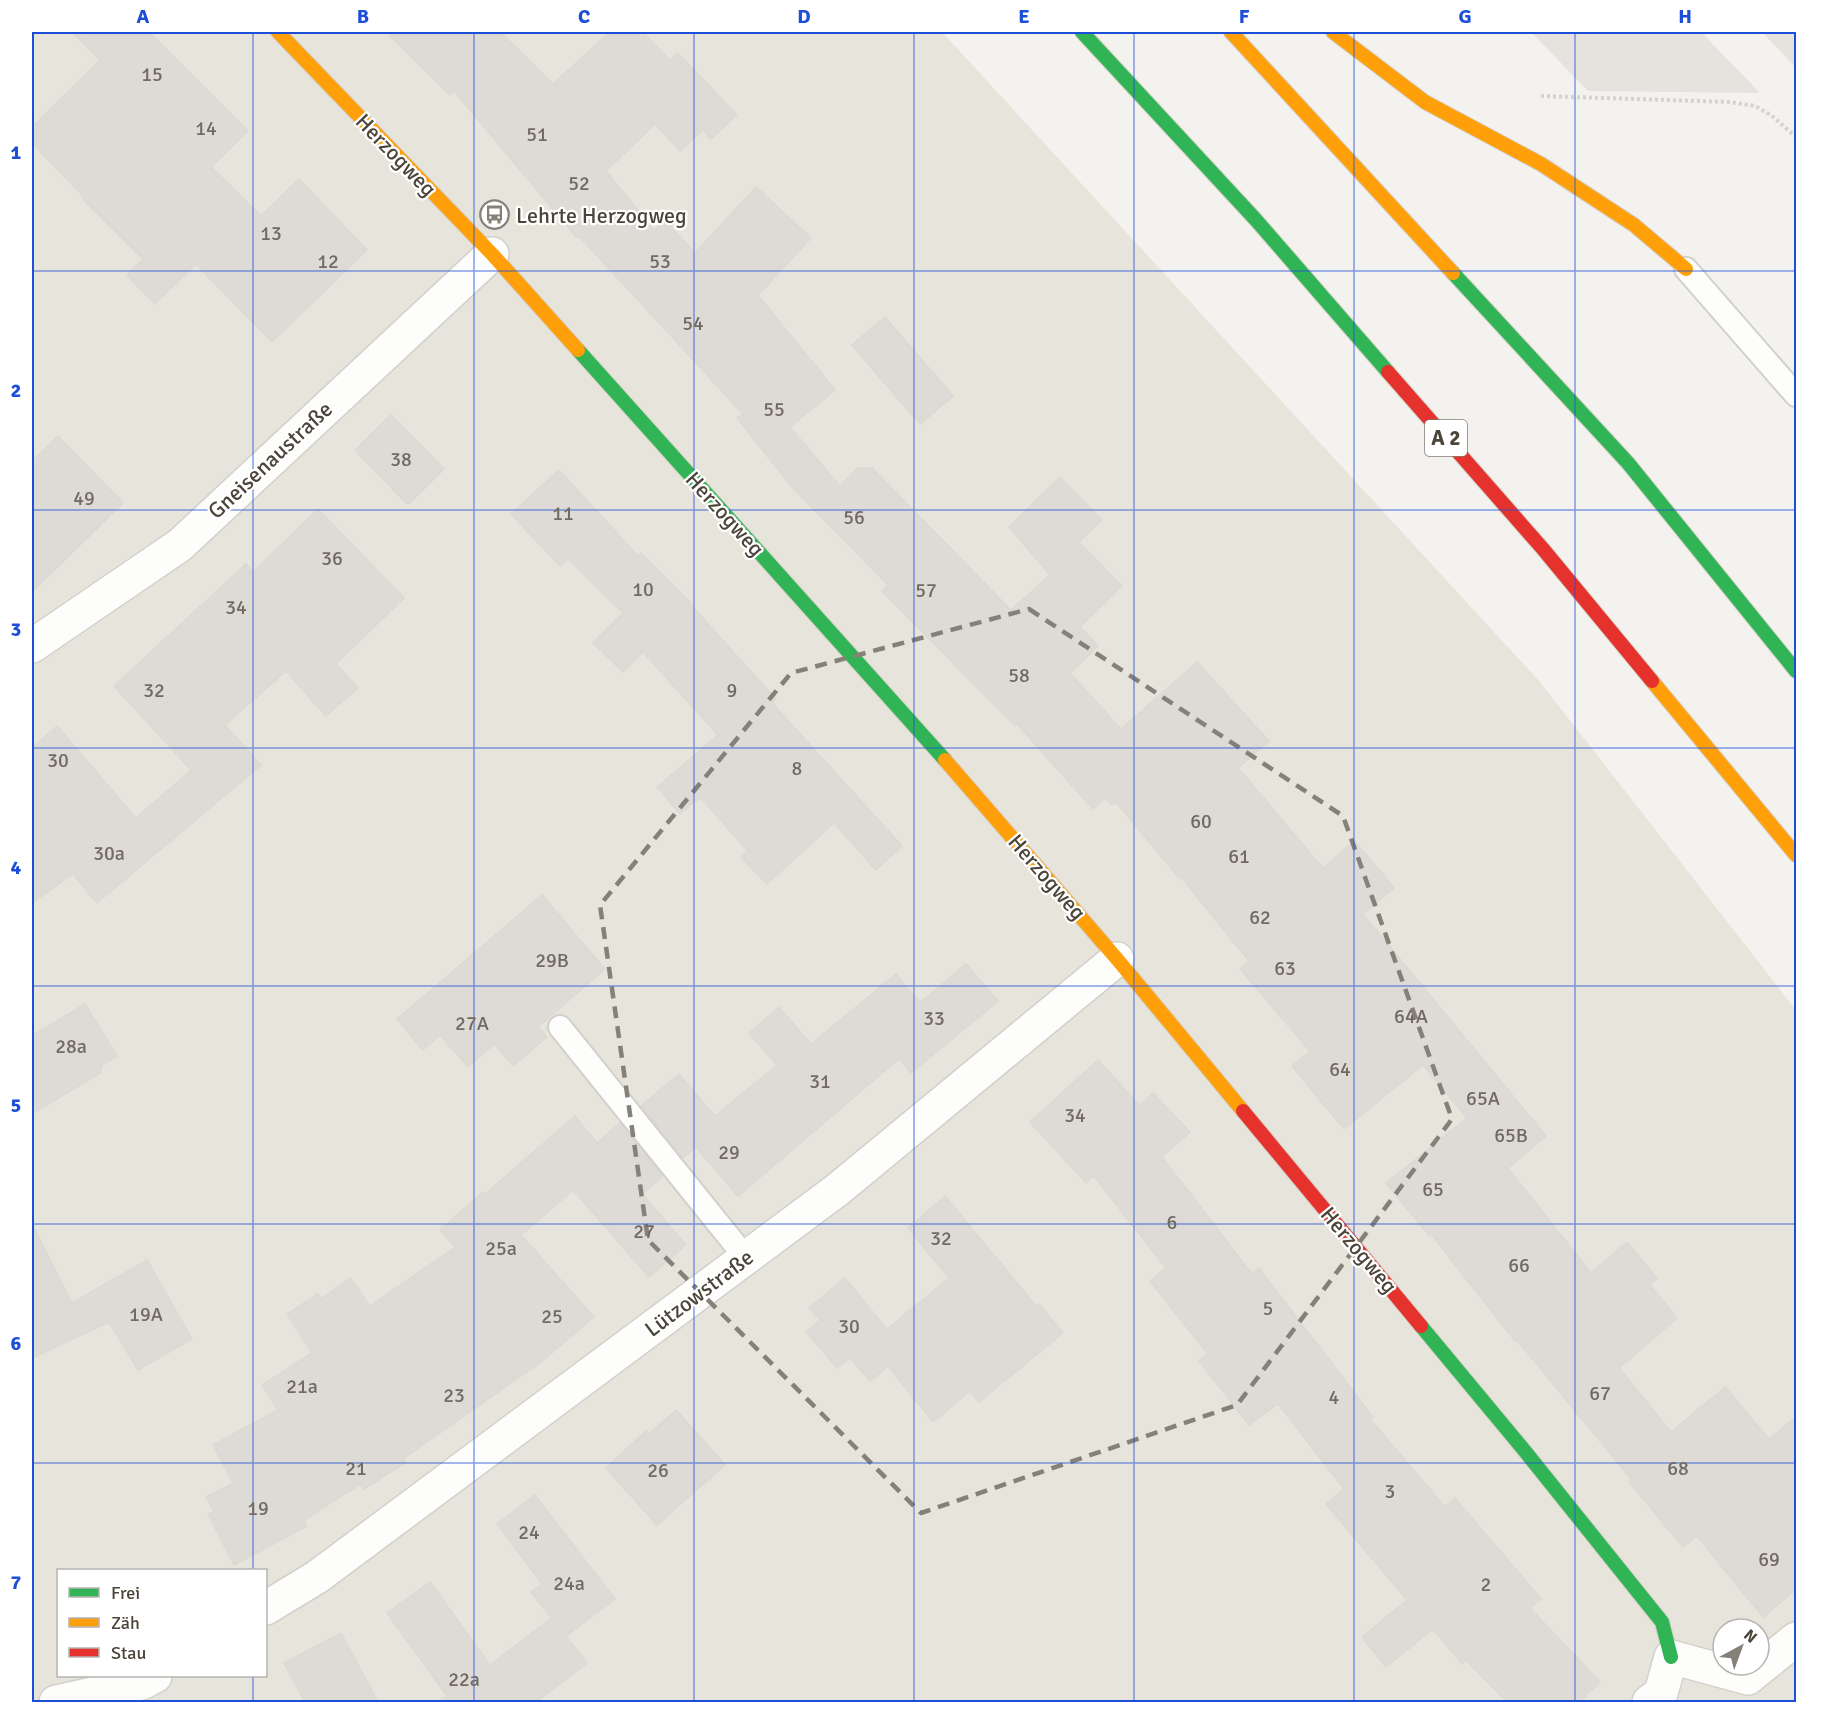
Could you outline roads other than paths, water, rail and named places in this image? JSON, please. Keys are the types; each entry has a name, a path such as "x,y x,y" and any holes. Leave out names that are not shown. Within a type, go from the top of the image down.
{"main road":[{"name":"Herzogweg","path":"278,32 492,254 986,806 1117,959 1516,1440 1655,1612 1662,1622 1671,1657"},
{"name":"A 2","path":"1082,32 1256,220 1543,549 1797,855"},
{"path":"1231,32 1628,463 1797,671"},
{"path":"1333,32 1425,102 1541,164 1634,225 1686,269"}],"street":[{"name":"Gneisenaustraße","path":"32,646 180,545 492,254"},
{"name":"Lützowstraße","path":"267,1607 317,1576 846,1183 1117,959"},
{"path":"1649,1702 1661,1693 1671,1657 1748,1678 1797,1639"},
{"path":"56,1702 142,1683 153,1677"}],"lane":[{"path":"1686,269 1797,395"},
{"path":"560,1027 746,1258"}],"place":[{"name":"Lehrte Herzogweg","path":"495,215"}]}
